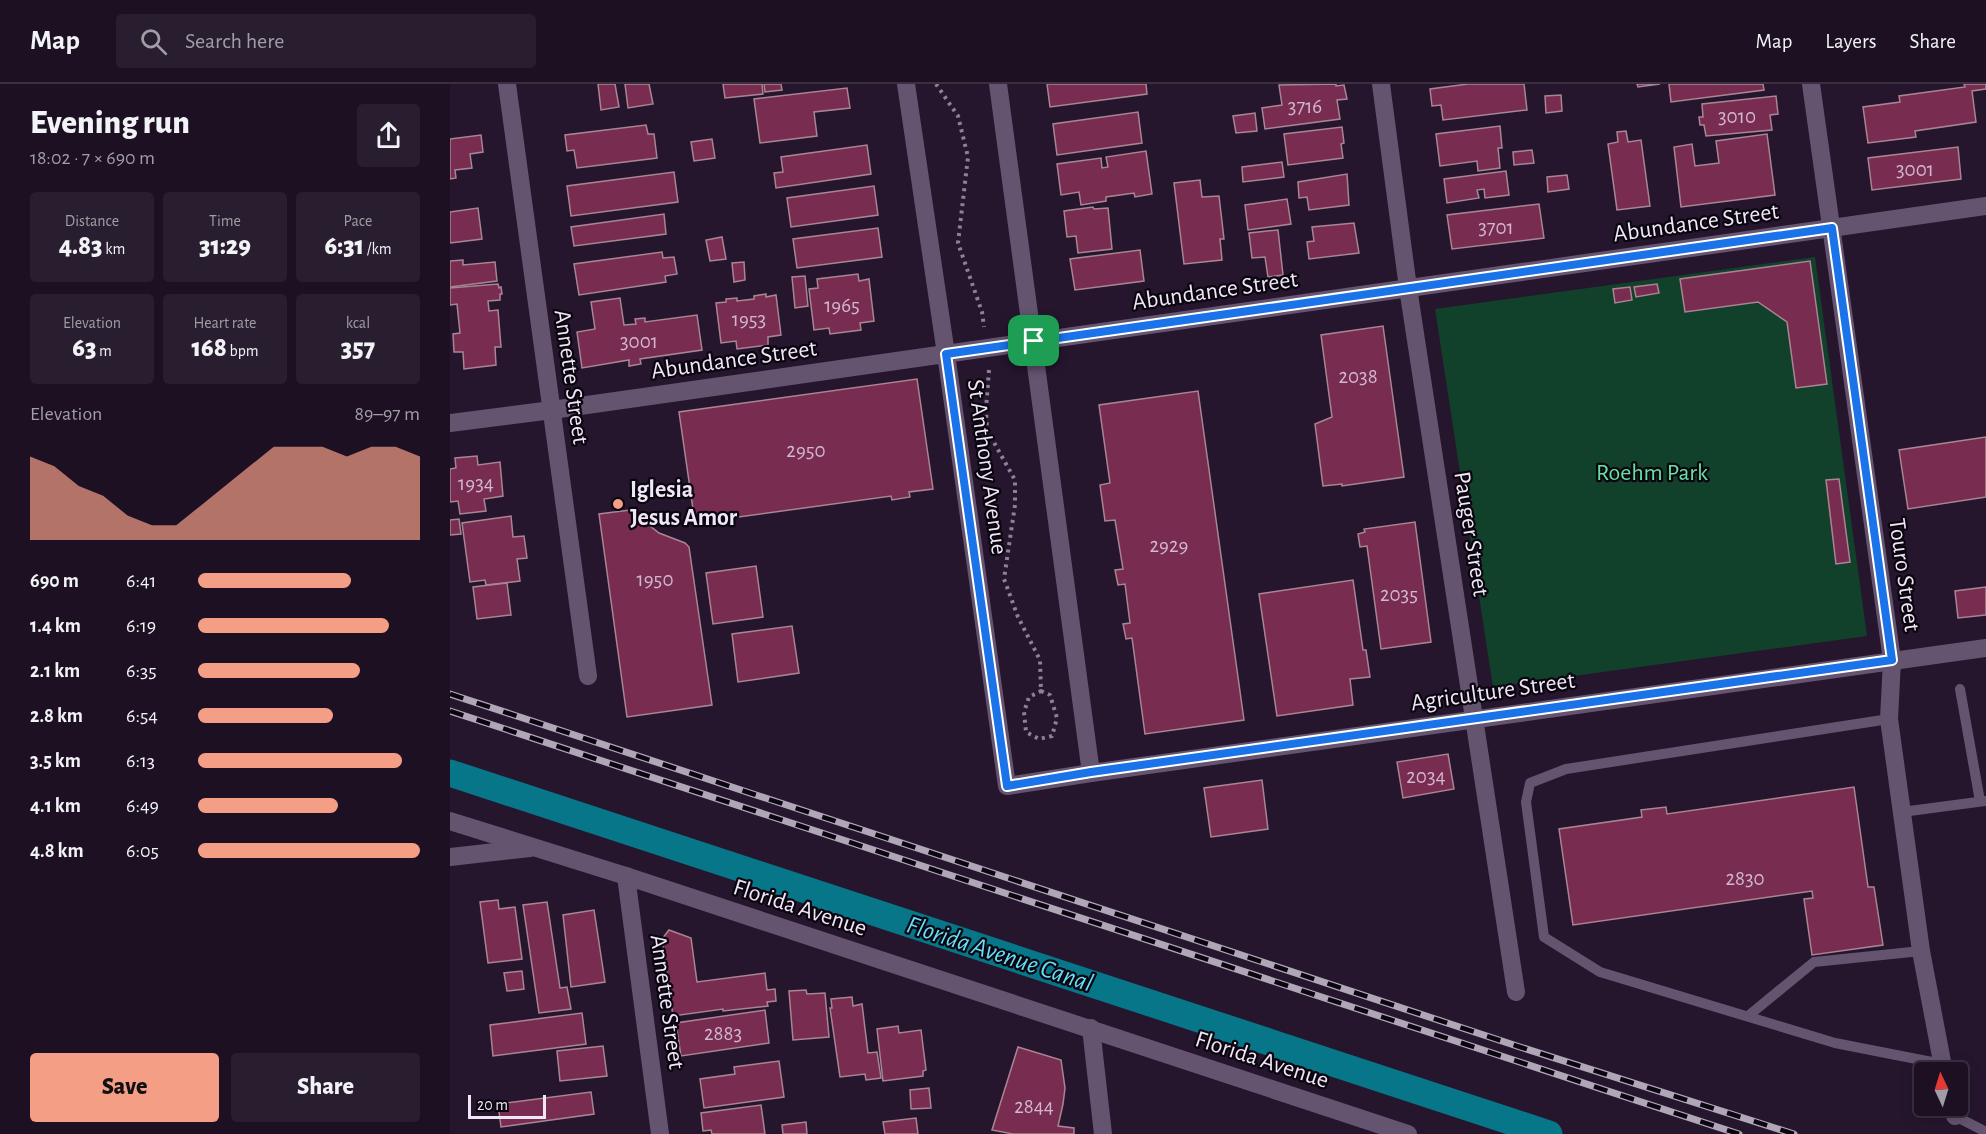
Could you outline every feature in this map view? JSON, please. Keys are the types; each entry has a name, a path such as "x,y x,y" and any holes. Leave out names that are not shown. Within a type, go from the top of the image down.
{"street":[{"name":"Annette Street","path":"507,84 588,676"},
{"name":"St Anthony Avenue","path":"906,84 1007,786"},
{"path":"998,84 1091,772"},
{"name":"Pauger Street","path":"1381,84 1408,288 1516,992"},
{"name":"Touro Street","path":"1811,84 1892,660 1889,719 1921,951 1942,1062"},
{"name":"Abundance Street","path":"450,423 1986,206"},
{"name":"Agriculture Street","path":"1007,786 1091,772 1986,648"},
{"name":"Florida Avenue","path":"450,821 530,848 626,876 1408,1134"},
{"path":"450,857 530,848"},
{"name":"Annette Street","path":"626,876 660,1134"},
{"path":"1091,1028 1103,1134"}],"lane":[{"path":"1902,812 1983,801 1960,689"},
{"path":"1889,719 1566,769 1530,783 1526,802 1545,937 1600,972 1835,1043 1917,1062"},
{"path":"1748,1016 1814,962 1921,951"},
{"path":"1962,1116 1986,1132"}],"path":[{"path":"936,84 958,116 968,157 958,243 982,312 989,369 987,430 1015,480 1015,505 1004,579 1018,617 1040,660 1041,692"},
{"path":"1041,692 1050,695 1057,718 1052,736 1039,739 1026,732 1024,712 1029,698 1041,692"}],"green space":[{"name":"Roehm Park","path":"1815,257 1867,636 1493,687 1435,309"}],"building":[{"path":"598,84 615,84 619,107 601,110"},
{"path":"625,84 649,84 653,104 628,108"},
{"path":"723,84 762,84 763,94 725,98"},
{"path":"764,84 781,84 782,90 765,92"},
{"path":"1047,84 1146,84 1147,94 1050,107"},
{"path":"1336,84 1336,86 1344,85 1347,99 1337,100 1340,119 1265,129 1262,108 1282,105 1279,85"},
{"path":"1468,84 1524,84 1527,110 1443,120 1441,105 1432,106 1430,89"},
{"path":"1637,84 1660,84 1638,87"},
{"path":"1669,84 1763,84 1764,90 1671,102"},
{"path":"1964,84 1986,84 1986,89 1972,91 1976,122 1915,131 1916,137 1868,143 1863,107 1900,102 1899,96 1965,87"},
{"path":"847,88 850,108 814,112 817,136 760,143 754,99"},
{"path":"1561,95 1562,111 1546,113 1545,96"},
{"path":"1776,96 1778,114 1770,115 1772,130 1706,136 1704,125 1700,125 1699,117 1703,117 1702,104"},
{"path":"1138,112 1142,143 1057,155 1053,124"},
{"path":"1255,113 1257,131 1236,133 1233,116"},
{"path":"646,125 648,134 654,134 657,158 577,168 574,150 567,151 565,135"},
{"path":"1500,126 1502,148 1498,148 1500,168 1478,171 1477,161 1440,166 1436,134"},
{"path":"1342,127 1343,158 1288,165 1284,134"},
{"path":"1626,131 1628,142 1641,140 1650,206 1617,210 1608,144 1618,142 1617,132"},
{"path":"1767,134 1775,195 1681,207 1674,147 1692,144 1695,166 1719,163 1716,141"},
{"path":"481,135 483,152 470,154 472,168 455,170 456,178 450,179 450,139"},
{"path":"712,139 715,158 694,161 691,142"},
{"path":"867,145 871,174 776,188 774,173 783,172 781,157"},
{"path":"1958,147 1961,179 1872,190 1868,158"},
{"path":"1532,150 1534,163 1514,165 1513,152"},
{"path":"1146,151 1152,194 1135,197 1134,193 1106,197 1106,201 1081,205 1079,192 1061,195 1057,164 1101,158 1102,168 1108,167 1106,157"},
{"path":"1282,162 1284,177 1243,182 1242,167"},
{"path":"1506,171 1509,195 1485,198 1484,189 1477,190 1479,198 1447,203 1444,179"},
{"path":"674,172 678,202 571,216 567,186"},
{"path":"1347,174 1349,205 1309,210 1307,197 1299,198 1298,182"},
{"path":"1567,175 1569,189 1548,192 1547,177"},
{"path":"1200,180 1202,197 1219,196 1224,239 1220,239 1222,260 1184,264 1174,183"},
{"path":"874,186 878,215 791,227 787,198"},
{"path":"1287,199 1291,224 1248,230 1245,205"},
{"path":"1539,204 1544,238 1452,249 1447,215"},
{"path":"1093,207 1094,209 1108,208 1112,249 1078,253 1076,236 1067,237 1064,211"},
{"path":"478,208 482,239 450,243 450,212"},
{"path":"664,214 666,234 574,246 571,227"},
{"path":"1354,223 1359,253 1309,259 1307,242 1314,241 1312,227"},
{"path":"878,228 882,257 797,268 793,239"},
{"path":"1278,230 1283,275 1268,277 1265,257 1252,258 1249,233"},
{"path":"722,237 726,259 710,261 706,240"},
{"path":"1140,250 1144,281 1075,290 1070,259"},
{"path":"662,252 663,258 674,257 677,274 665,276 666,282 579,295 574,264"},
{"path":"463,260 463,265 495,262 497,281 450,287 450,261"},
{"path":"1810,261 1827,384 1796,388 1787,322 1758,302 1685,312 1680,279"},
{"path":"744,262 745,280 734,282 732,263"},
{"path":"858,274 859,281 869,279 874,321 860,323 861,330 830,334 829,328 814,330 809,289 818,288 817,279"},
{"path":"805,276 808,306 795,308 792,277"},
{"path":"498,284 502,294 500,294 500,300 488,301 489,311 498,310 501,347 495,347 496,365 464,369 463,352 454,352 453,334 460,333 457,304 450,305 450,288"},
{"path":"1657,284 1659,293 1636,297 1634,287"},
{"path":"1630,287 1632,300 1615,303 1613,289"},
{"path":"766,294 766,297 776,295 781,335 768,337 768,345 737,349 736,341 721,343 716,303 726,302 726,299 737,298 737,301 754,299 754,296"},
{"path":"620,298 624,325 636,324 635,319 645,318 645,322 697,315 702,350 640,359 641,364 629,366 629,360 582,368 577,332 595,329 591,302"},
{"path":"1383,326 1404,477 1342,486 1342,484 1323,486 1315,424 1332,417 1321,335"},
{"path":"917,379 933,489 909,492 910,497 892,500 891,496 695,523 679,412"},
{"path":"1198,391 1244,720 1145,734 1132,638 1126,639 1123,624 1130,623 1125,584 1118,585 1115,570 1123,569 1115,520 1105,521 1100,485 1110,483 1099,405"},
{"path":"1986,437 1986,497 1908,509 1899,450"},
{"path":"477,456 478,465 500,462 503,496 484,499 486,511 460,514 458,501 450,502 450,469 456,468 455,458"},
{"path":"1839,479 1850,562 1836,564 1826,480"},
{"path":"630,510 659,533 685,543 689,547 712,705 627,717 599,514"},
{"path":"511,516 513,537 524,536 527,558 517,559 520,581 486,585 485,580 470,582 462,523"},
{"path":"459,519 461,534 450,535 450,520"},
{"path":"1415,522 1431,642 1381,649 1367,546 1360,547 1358,534 1365,532 1364,529"},
{"path":"756,566 763,617 713,624 706,573"},
{"path":"1353,580 1363,650 1366,650 1370,677 1350,679 1353,705 1277,716 1259,594"},
{"path":"507,583 511,615 477,619 473,587"},
{"path":"1986,587 1986,615 1958,618 1955,591"},
{"path":"792,626 799,673 738,682 732,634"},
{"path":"1448,754 1454,789 1403,798 1397,762"},
{"path":"1262,780 1268,829 1211,837 1204,788"},
{"path":"1854,787 1868,887 1874,887 1883,945 1812,955 1804,899 1813,898 1812,891 1573,925 1559,829 1642,817 1641,810 1666,807 1667,814"},
{"path":"498,900 499,909 515,907 522,959 488,963 480,902"},
{"path":"547,902 560,988 567,987 571,1009 539,1013 523,905"},
{"path":"594,910 605,982 571,987 563,915"},
{"path":"669,930 691,938 697,982 765,973 767,990 775,989 776,1001 767,1002 768,1006 673,1016 662,939"},
{"path":"522,971 524,989 507,991 504,973"},
{"path":"806,990 807,994 825,993 829,1037 793,1040 789,991"},
{"path":"852,997 853,1006 862,1004 868,1053 877,1052 881,1078 866,1080 865,1074 840,1077 830,1008 832,1008 831,999"},
{"path":"765,1010 769,1043 681,1056 676,1023"},
{"path":"582,1013 586,1044 493,1056 490,1025"},
{"path":"898,1026 899,1033 921,1030 926,1070 923,1071 923,1076 883,1081 877,1029"},
{"path":"603,1046 607,1076 560,1081 557,1051"},
{"path":"1018,1047 1061,1060 1065,1088 1058,1126 1074,1128 1074,1134 1013,1134 992,1130"},
{"path":"779,1061 784,1097 704,1108 700,1079 735,1074 734,1067"},
{"path":"929,1088 931,1108 911,1109 910,1090"},
{"path":"591,1092 594,1114 501,1127 498,1104"},
{"path":"761,1105 765,1134 712,1134 711,1130 703,1131 701,1113"},
{"path":"916,1118 918,1134 885,1134 883,1122"},
{"path":"806,1122 807,1134 783,1134 782,1125"}],"waterway":[{"name":"Florida Avenue Canal","path":"450,773 1549,1134"}],"railway":[{"path":"450,694 1520,1047 1794,1134"},
{"path":"450,711 1739,1134"}],"place":[{"name":"Iglesia Jesus Amor","path":"618,504"}],"route":[{"path":"1832,228 1892,660 1091,772 1007,786 946,354 1034,341 1832,228"}]}
